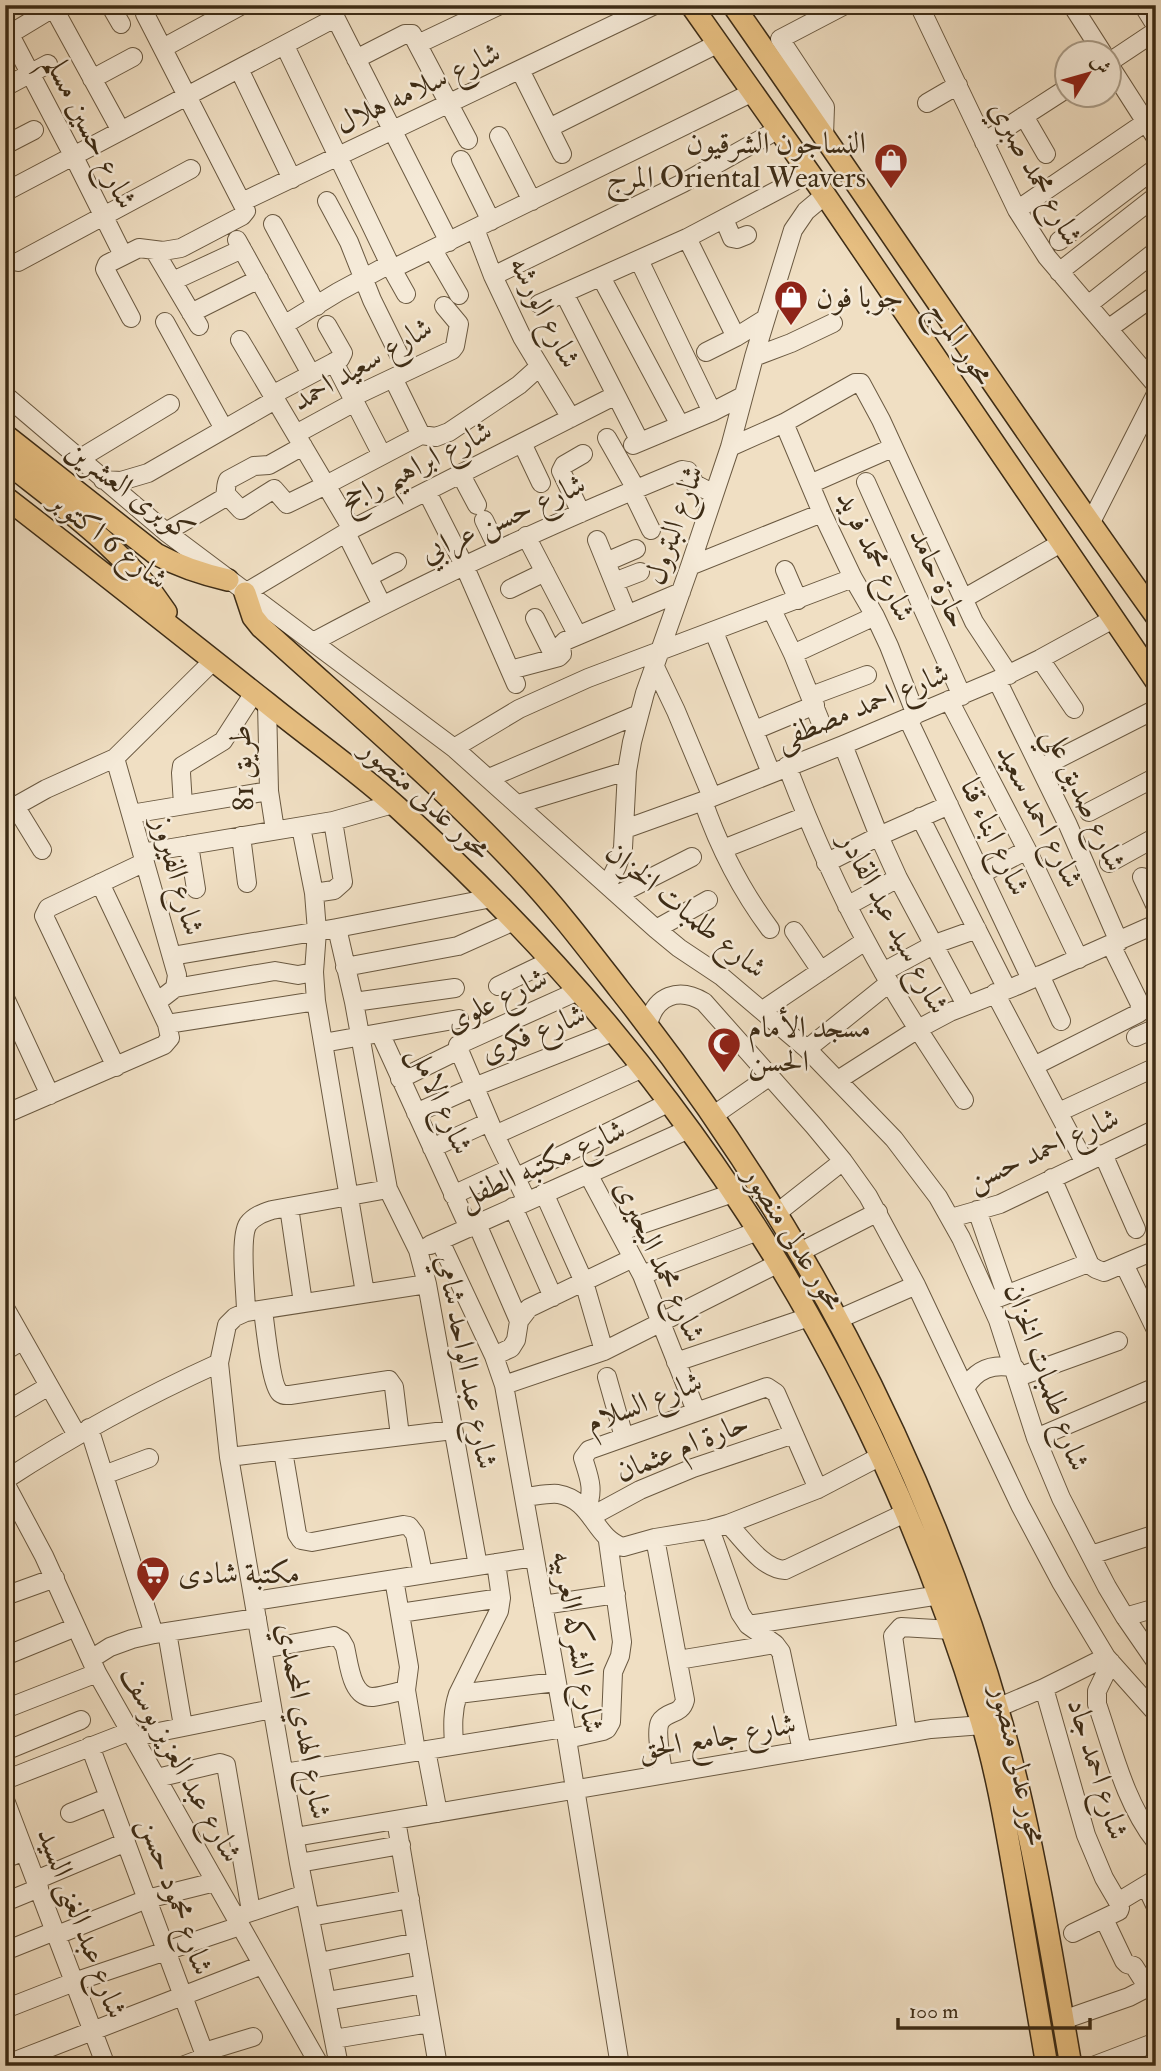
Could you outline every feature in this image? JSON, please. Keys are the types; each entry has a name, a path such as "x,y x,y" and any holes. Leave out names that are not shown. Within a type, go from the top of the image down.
{"main road":[{"name":"محور المرج","path":"691,5 810,173 1156,681"},
{"name":"محور المرج","path":"733,5 1156,616"},
{"name":"كوبرى العشرين","path":"9,451 156,554 203,575 228,580"},
{"name":"كوبرى العشرين","path":"9,451 119,555 150,590 176,629"},
{"name":"شارع 6 اكتوبر","path":"5,497 176,629"},
{"name":"محور عدلى منصور","path":"245,593 253,617 261,627 453,802 557,910 648,1025 714,1115 777,1213 839,1319 919,1485 974,1632 1027,1822 1070,2066"},
{"name":"محور عدلى منصور","path":"176,629 393,804 492,898 578,991 643,1068 670,1102 758,1231 853,1398 881,1456 940,1595 983,1725 1005,1825 1047,2066"}],"street":[{"path":"110,5 121,24"},
{"path":"163,48 242,5"},
{"path":"418,44 500,5"},
{"name":"شارع سلامه هلال","path":"242,202 655,5"},
{"path":"824,136 825,107 780,39 845,5"},
{"name":"شارع محمد صبري","path":"919,5 1032,236 1156,385"},
{"path":"1072,5 1093,38"},
{"path":"1122,53 1156,28 1143,5"},
{"path":"7,36 54,6 121,131"},
{"path":"5,192 285,46 334,10 356,60 393,131 441,246"},
{"path":"131,318 105,270 107,264 139,248 163,251 181,248 242,216 246,211 145,13"},
{"path":"356,60 408,33 414,36 468,141"},
{"name":"شارع حسين مسلم","path":"7,36 73,155 122,255"},
{"path":"549,128 719,43"},
{"path":"285,46 406,294"},
{"path":"92,79 133,57"},
{"path":"5,87 48,64"},
{"path":"240,69 292,178"},
{"path":"520,70 562,154"},
{"path":"928,103 958,85"},
{"path":"1122,85 1156,138"},
{"path":"284,325 364,278 441,246 752,92"},
{"path":"985,142 1052,98"},
{"path":"1024,116 1046,154"},
{"path":"1017,210 1146,122"},
{"path":"493,276 683,183 779,129"},
{"path":"5,145 34,130"},
{"path":"499,136 533,201"},
{"name":"شارع الورشه","path":"461,160 483,225 493,276 522,337 571,418"},
{"path":"1059,241 1156,167"},
{"path":"18,262 191,169"},
{"path":"539,304 687,238 810,173"},
{"name":"شارع البترول","path":"613,889 625,829 627,771 639,714 730,447 765,319 796,223 825,195"},
{"path":"1059,271 1156,196"},
{"path":"327,201 364,278 421,435"},
{"path":"724,219 732,238 747,235"},
{"path":"273,224 317,306"},
{"path":"687,238 736,337"},
{"path":"173,281 239,244 312,374"},
{"name":"شارع سعيد احمد","path":"226,494 228,480 254,466 269,465 299,440 351,404 359,394 456,346 459,324 441,246"},
{"path":"154,250 195,319 259,279"},
{"path":"1088,305 1156,251"},
{"path":"639,260 712,412"},
{"path":"601,277 680,425"},
{"path":"564,293 616,396 636,443 712,412 743,396"},
{"path":"1108,329 1154,296"},
{"path":"706,352 765,319"},
{"path":"165,321 224,429"},
{"path":"754,357 833,323"},
{"path":"103,480 121,481 141,476 341,359 343,354 327,326"},
{"path":"240,340 326,485 382,605"},
{"path":"334,362 382,455"},
{"path":"166,532 220,501 226,494 242,510 273,488 287,504 421,435 436,437 449,432 519,385 539,367"},
{"name":"شارع صديق علي","path":"784,423 859,382 863,385 963,599 992,651 1040,768 1069,825 1140,1004 1137,1014 1034,1066"},
{"path":"1090,524 1156,394"},
{"name":"شارع طلمبات الخزان","path":"5,395 166,532 454,748 656,929 721,976 807,1049 909,1157 951,1218 998,1298 1016,1373 1036,1438 1061,1498 1125,1617 1156,1661"},
{"name":"شارع ابراهيم راجح","path":"245,593 349,531 616,396"},
{"path":"79,459 170,404"},
{"path":"730,447 784,423"},
{"name":"شارع محمد فريد","path":"784,423 822,513 889,646 912,717"},
{"path":"607,438 651,530"},
{"path":"522,443 541,483"},
{"path":"810,484 892,448"},
{"path":"581,513 561,471 565,465 583,454"},
{"name":"شارع حسن عرابي","path":"313,642 498,548 685,470 695,484 714,494"},
{"path":"461,475 498,548"},
{"name":"حارة حامد","path":"866,482 955,698"},
{"path":"427,492 464,565 513,677 562,654 562,642 681,592"},
{"path":"690,566 822,513"},
{"path":"526,536 578,634"},
{"path":"597,540 627,614"},
{"path":"963,599 1061,543"},
{"path":"606,562 636,549"},
{"path":"368,577 397,562"},
{"path":"785,570 798,600"},
{"path":"510,589 545,572"},
{"path":"614,582 640,572"},
{"path":"454,748 553,693 658,659 714,632 853,578"},
{"path":"772,610 821,723"},
{"path":"793,654 875,616"},
{"path":"535,618 555,658"},
{"name":"شارع احمد مصطفى","path":"625,829 708,799 1003,678 1112,619"},
{"name":"شارع سيد عبد القادر","path":"714,632 755,730 806,816 865,941 964,1100"},
{"path":"658,659 708,799 712,826 732,871 770,929"},
{"path":"1040,659 1074,709"},
{"path":"42,850 10,809 46,789 115,758 214,660"},
{"path":"755,730 867,675"},
{"path":"183,805 183,766 222,741 261,698"},
{"name":"طريق 81","path":"261,698 275,830"},
{"name":"شارع احمد سعيد","path":"955,698 1079,959"},
{"path":"1040,768 1156,709"},
{"path":"489,778 639,714"},
{"name":"شارع ابناء قنا","path":"912,717 981,874 1061,1021"},
{"path":"843,745 878,836 966,1005"},
{"name":"شارع الفيروز","path":"115,758 177,975 175,988"},
{"path":"518,804 627,771"},
{"path":"1089,813 1156,777"},
{"path":"131,814 269,791"},
{"path":"116,1067 44,916 47,908 100,883 144,857 190,845 333,821 393,804"},
{"path":"826,863 878,836 949,805"},
{"path":"723,849 806,816"},
{"path":"920,817 977,929 1034,1066 1086,1163"},
{"path":"314,893 334,890 343,882 333,821"},
{"path":"301,827 314,893 317,931 314,972 316,1001 365,1293"},
{"path":"241,836 247,883"},
{"path":"1109,863 1156,837"},
{"path":"190,845 197,889"},
{"path":"981,874 1027,850"},
{"path":"613,889 692,857"},
{"path":"1142,877 1156,907"},
{"path":"847,906 898,878"},
{"path":"5,1114 164,1045 170,1038 167,1024 100,883"},
{"path":"172,956 492,898"},
{"path":"656,929 708,900"},
{"path":"345,967 458,946 514,921"},
{"path":"838,1080 918,1029 966,1005 1115,944 1156,924"},
{"name":"شارع عبد الواحد شامي","path":"337,928 354,1002 387,1189 418,1250 427,1284 453,1430 487,1564 500,1598"},
{"path":"807,1049 886,977 935,944 977,929"},
{"path":"794,931 821,971"},
{"path":"763,1010 865,941"},
{"path":"498,986 550,961"},
{"path":"157,1002 175,988 275,971 298,975 314,972"},
{"path":"354,1002 455,988"},
{"name":"شارع علوى","path":"400,1079 458,1050 458,1045 578,991"},
{"name":"شارع طلمبات الخزان","path":"648,1025 650,1015 664,999 685,994 704,1002 843,1161 878,1212 916,1285 1020,1505 1061,1582 1109,1659 1156,1713"},
{"path":"5,998 50,1095"},
{"path":"167,1024 316,1001"},
{"path":"323,1043 459,1019"},
{"path":"1136,1037 1156,1028"},
{"name":"شارع فكرى","path":"416,1113 613,1032"},
{"name":"شارع الامل","path":"380,1033 453,1195 473,1226 519,1321"},
{"path":"458,1050 513,1173 520,1204 553,1297"},
{"path":"1059,1112 1156,1066"},
{"path":"432,1148 492,1128 643,1068"},
{"path":"714,1115 770,1076"},
{"path":"453,1195 513,1173 670,1102"},
{"name":"شارع مكتبه الطفل","path":"418,1250 689,1129"},
{"name":"شارع احمد حسن","path":"951,1218 1000,1204 1103,1154 1153,1136"},
{"path":"1103,1154 1136,1230"},
{"path":"777,1213 843,1161"},
{"name":"شارع محمد البحيرى","path":"588,1174 642,1275 696,1411"},
{"path":"1052,1178 1090,1265 1104,1272 1156,1250"},
{"path":"387,1189 258,1215 248,1224 243,1238 255,1311 279,1392 290,1395 390,1380 394,1387 400,1436"},
{"path":"619,1232 733,1193"},
{"path":"544,1194 584,1282 604,1351"},
{"path":"289,1207 303,1304"},
{"path":"977,1210 998,1298 1083,1265 1090,1265"},
{"path":"800,1252 878,1212"},
{"path":"642,1275 758,1231"},
{"name":"شارع الشركه العربيه","path":"440,1241 494,1356 504,1385 566,1733 620,2066"},
{"path":"494,1356 511,1348 516,1339 519,1321 529,1308 633,1258"},
{"path":"504,1385 604,1351 778,1264"},
{"path":"1124,1264 1156,1330"},
{"path":"255,1311 427,1284"},
{"path":"839,1319 916,1285"},
{"path":"5,1308 49,1386 83,1431 104,1475 160,1633 183,1726"},
{"name":"شارع الهدي المحمدي","path":"255,1311 235,1317 228,1325 219,1363 229,1457 299,1863 339,2066"},
{"path":"676,1362 809,1317"},
{"path":"5,1351 23,1340"},
{"path":"965,1388 986,1368 1005,1366 1016,1373 1118,1341"},
{"path":"5,1482 83,1431 219,1363"},
{"path":"607,1377 624,1437"},
{"path":"5,1412 49,1386"},
{"name":"شارع السلام","path":"589,1513 590,1476 583,1458 594,1448 767,1387 776,1393 794,1434"},
{"path":"1036,1438 1156,1387"},
{"path":"229,1457 453,1430"},
{"path":"794,1434 818,1489"},
{"name":"حارة ام عثمان","path":"589,1513 693,1468 794,1434"},
{"path":"283,1451 300,1540 312,1542 409,1526 415,1534 423,1574"},
{"path":"608,1541 623,1547 729,1524 818,1489 881,1456"},
{"path":"104,1475 149,1458"},
{"name":"شارع عبد العزيز يوسف","path":"5,1482 55,1578 94,1666 215,1882 242,1918 262,1965 320,2066"},
{"path":"284,1773 454,1745 603,1731 610,1726 613,1672 620,1656 622,1642 608,1541 578,1502 556,1494 524,1497"},
{"path":"729,1524 767,1564 775,1570 785,1570 905,1513"},
{"path":"710,1529 740,1613 747,1625 775,1644 784,1661 802,1751"},
{"path":"1091,1555 1156,1534"},
{"path":"655,1538 685,1700 678,1711 660,1722 663,1774"},
{"path":"5,1709 94,1666 110,1647 256,1609 394,1579 534,1557"},
{"path":"5,1596 55,1578"},
{"path":"394,1579 409,1667 407,1690 438,1813"},
{"path":"543,1605 616,1594"},
{"path":"747,1625 940,1595"},
{"path":"400,1613 500,1598 499,1611 458,1694 452,1723 454,1745"},
{"path":"1125,1617 1156,1608"},
{"path":"907,1733 893,1636 901,1627 952,1630"},
{"path":"5,1656 76,1628"},
{"path":"263,1648 334,1636 341,1640 345,1647 359,1692 373,1697 407,1690"},
{"path":"678,1660 775,1644"},
{"path":"997,1708 1109,1659"},
{"path":"1109,1659 1097,1691 1097,1704 1126,1788 1138,1814 1156,1842"},
{"path":"458,1694 556,1682"},
{"name":"شارع احمد جاد","path":"1044,1688 1086,1835 1104,1878 1118,1902"},
{"path":"5,1780 90,1746 132,1734 272,1709"},
{"path":"5,1752 81,1720"},
{"name":"شارع جامع الحق","path":"295,1837 931,1729 983,1725"},
{"name":"شارع محمود حسن","path":"90,1746 207,2058"},
{"path":"157,1778 220,1763 226,1765 242,1918"},
{"path":"70,1813 109,1797"},
{"name":"شارع عبد الغنى السيد","path":"5,1800 106,2066"},
{"path":"396,1820 430,2023 432,2065"},
{"path":"5,1902 126,1842"},
{"path":"299,1863 401,1845"},
{"path":"5,1859 24,1851"},
{"path":"5,1951 148,1899 215,1882"},
{"path":"1073,1933 1119,1911 1121,1908 1118,1902 1151,1883 1156,1908"},
{"path":"5,2009 305,1895"},
{"path":"310,1917 410,1899"},
{"path":"1063,2020 1110,2004 1152,1985 1134,1966 1124,1961 1104,1919"},
{"path":"320,1962 417,1942"},
{"path":"5,2065 30,2061 93,2031 262,1965"},
{"path":"327,2001 424,1984"},
{"path":"334,2039 430,2023"},
{"path":"182,2066 253,2037"},
{"path":"1093,2066 1139,2058 1156,2042"}],"place":[{"name":"النساجون الشرقيون المرج Oriental Weavers","path":"891,190"},
{"name":"جوبا فون","path":"791,327"},
{"name":"مسجد الأمام الحسن","path":"724,1074"},
{"name":"مكتبة شادى","path":"153,1603"}]}
